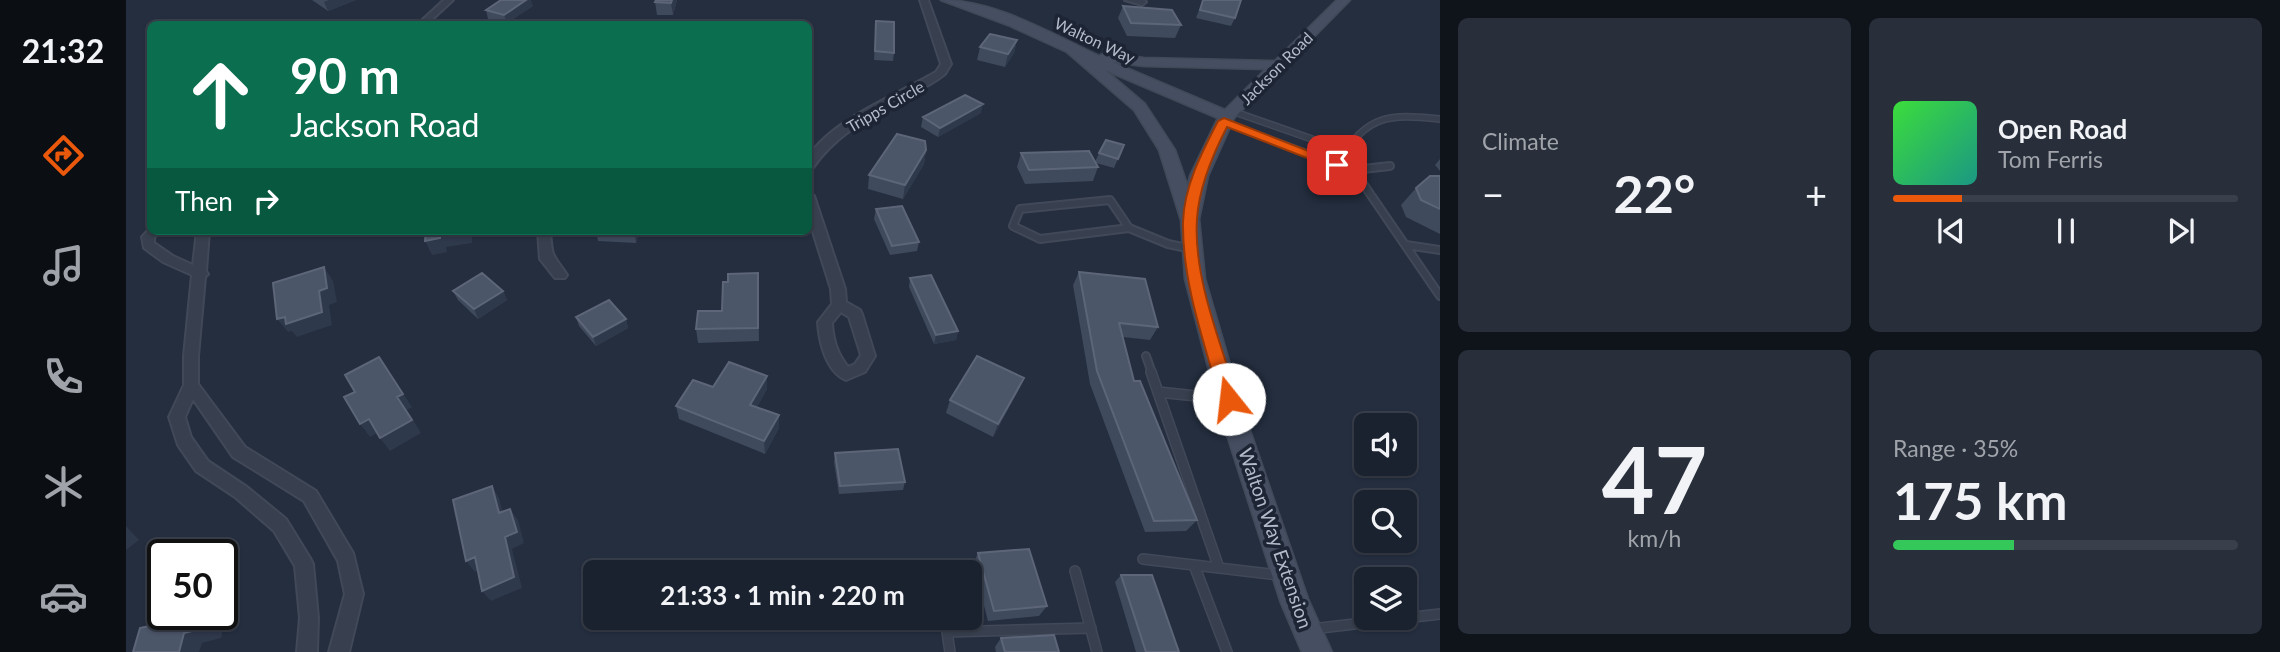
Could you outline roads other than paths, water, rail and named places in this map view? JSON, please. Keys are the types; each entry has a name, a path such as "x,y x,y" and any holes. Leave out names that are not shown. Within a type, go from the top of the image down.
{"main road":[{"name":"Walton Way","path":"947,0 982,9 1227,116"},
{"name":"Jackson Road","path":"1190,220 1199,176 1227,116 1344,0"},
{"path":"1072,49 1144,62 1279,65"},
{"path":"1072,49 1140,107 1167,150 1190,220"},
{"name":"Walton Way Extension","path":"1190,220 1195,279 1229,399 1286,576 1317,652"}],"street":[{"path":"425,21 449,0"},
{"name":"Tripps Circle","path":"812,161 822,145 839,132 940,74 946,64 924,0"},
{"path":"1129,0 1142,2"},
{"path":"812,208 838,289 839,305"},
{"path":"150,235 148,245 155,251 201,274"},
{"path":"203,235 191,356 191,385 177,417 184,440 202,466 242,492 280,526 304,564 309,618 307,652"},
{"path":"544,235 546,260 559,275"},
{"path":"191,385 239,452 310,496 346,559 354,594 339,652"}],"lane":[{"path":"1227,116 1346,151"},
{"path":"1227,116 1337,165 1364,185 1440,296"},
{"path":"1337,165 1368,125 1405,118 1440,118"},
{"path":"1350,174 1363,169 1390,166"},
{"path":"1129,228 1110,200 1020,209 1013,226 1040,239 1129,228 1168,244 1192,249"},
{"path":"1406,245 1440,250"},
{"path":"1146,356 1219,568"},
{"path":"1158,392 1229,399"},
{"path":"1143,559 1286,576"},
{"path":"1194,565 1227,652"},
{"path":"1074,571 1097,652"},
{"path":"1307,630 1440,614"},
{"path":"950,652 947,632 1090,628"}]}
